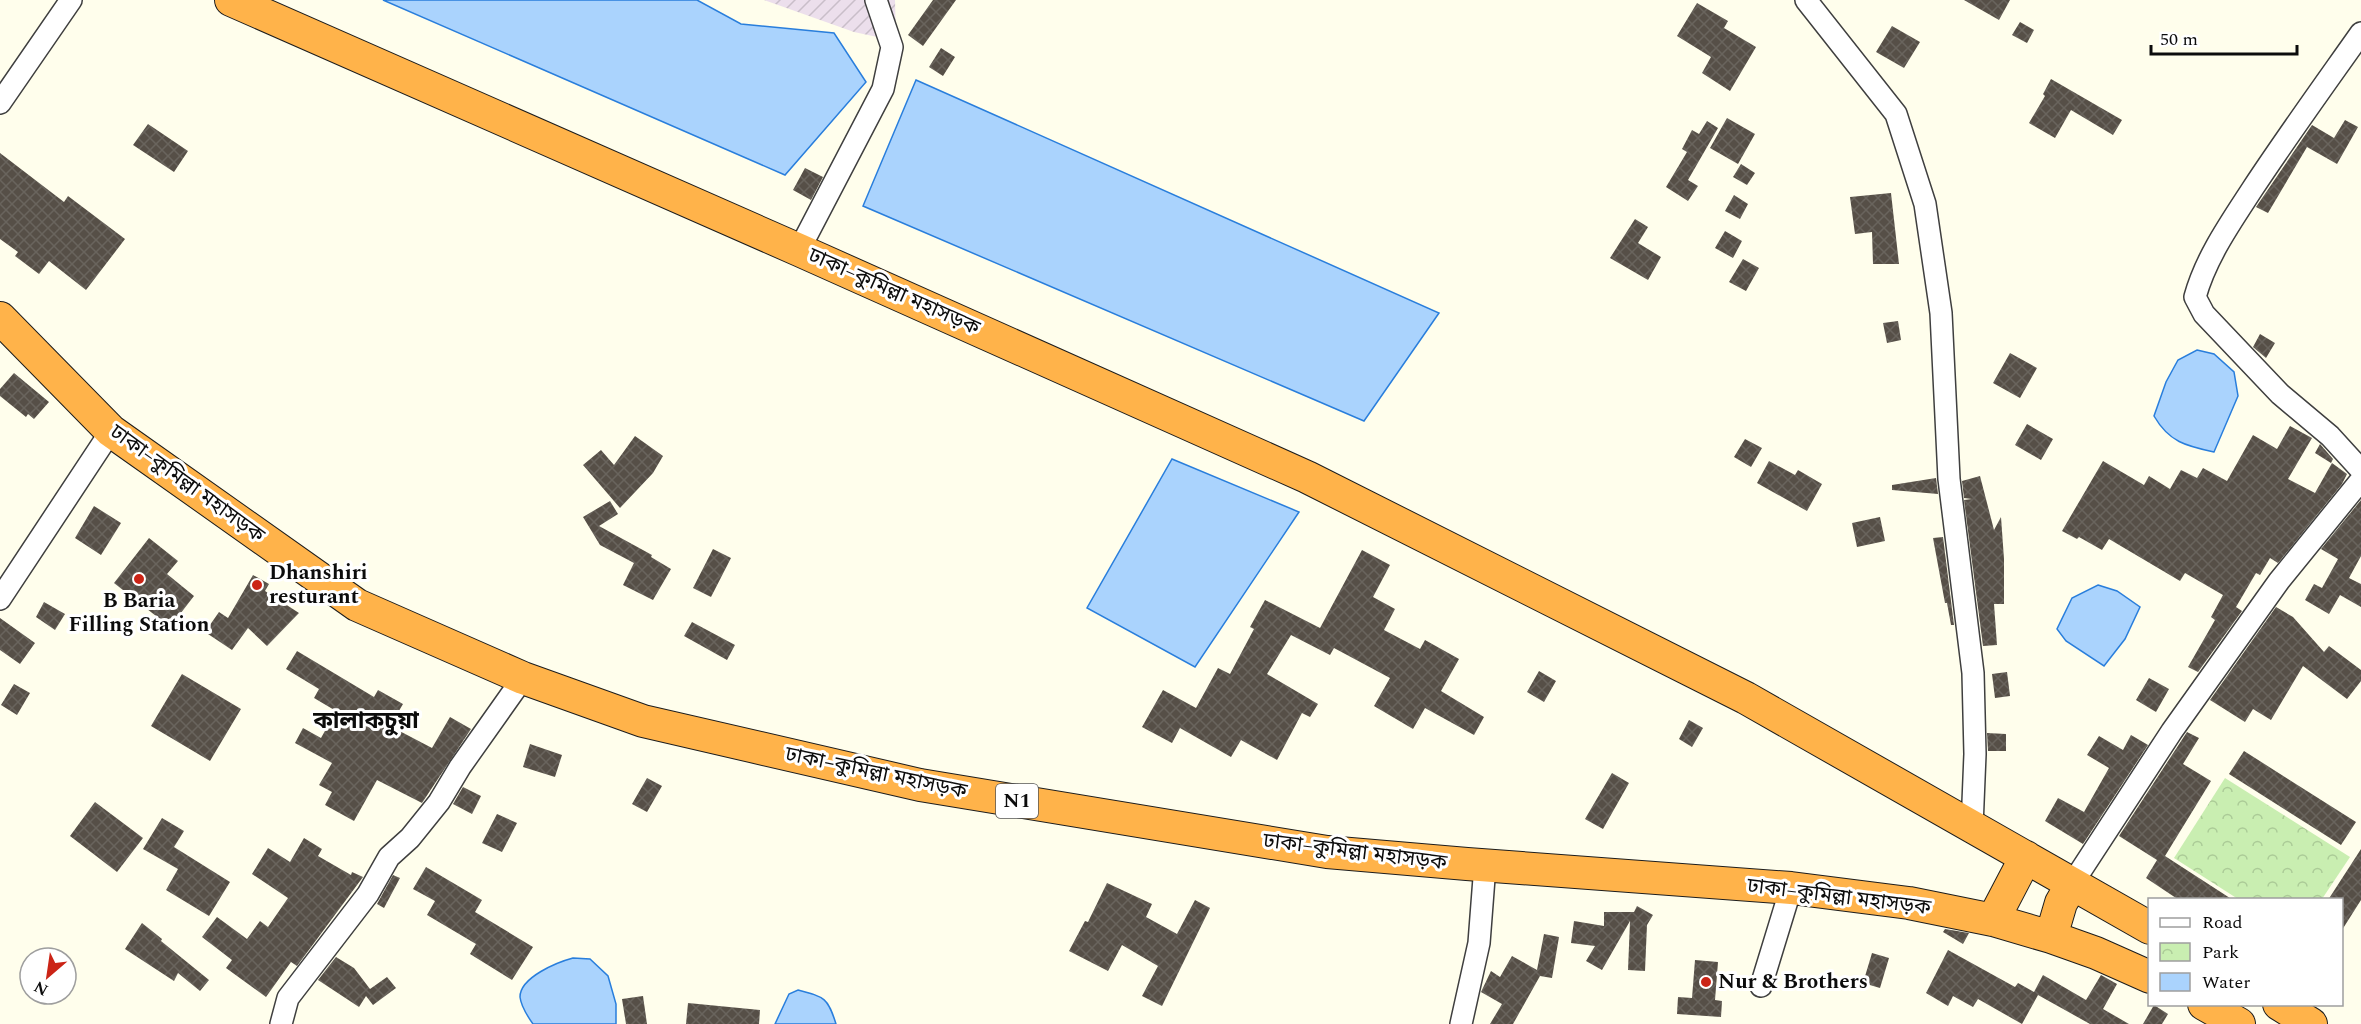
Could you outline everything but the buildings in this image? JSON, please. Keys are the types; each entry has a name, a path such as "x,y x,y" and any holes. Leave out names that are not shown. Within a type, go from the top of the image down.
{"highway":[{"name":"ঢাকা–কুমিল্লা মহাসড়ক","path":"231,0 800,250 1307,477 1746,698 2148,927"},
{"name":"ঢাকা–কুমিল্লা মহাসড়ক","path":"0,318 111,431 357,605 523,678 643,722 920,785 1327,852 1791,888 1909,903 1993,920 2051,937 2096,953 2148,976"},
{"path":"1993,920 2026,857"},
{"path":"2051,937 2061,903 2072,884"},
{"path":"2206,1006 2239,1024"},
{"path":"2281,1006 2312,1024"}],"street":[{"path":"0,103 71,0"},
{"path":"800,250 883,89 892,47 876,0"},
{"path":"1806,0 1896,114 1925,204 1941,313 1949,478 1974,673 1975,754 1972,827"},
{"path":"2361,33 2280,147 2223,233 2200,280 2195,297 2204,314 2280,394 2330,435 2361,470"},
{"path":"0,599 111,431"},
{"path":"2072,884 2172,731 2272,590 2361,480"},
{"path":"281,1024 288,998 368,894 389,857 410,838 439,802 460,766 523,678"},
{"path":"1461,1024 1479,944 1485,865"},
{"path":"1761,986 1791,888"}],"shaded area":[{"path":"764,0 895,0 896,41 854,32"}],"green space":[{"path":"2225,778 2350,857 2323,898 2236,898 2174,858"}],"water":[{"path":"383,0 697,0 741,24 834,33 866,82 785,175"},
{"path":"916,80 1439,313 1364,421 863,206"},
{"path":"2197,350 2214,354 2234,372 2238,396 2214,452 2179,442 2166,432 2154,416 2166,382 2178,360"},
{"path":"1172,459 1299,512 1195,667 1087,608"},
{"path":"2098,585 2117,591 2140,607 2125,639 2104,666 2066,641 2057,629 2072,598"},
{"path":"573,958 590,959 608,976 616,1004 616,1024 533,1024 529,1018 520,997 526,983 541,972"},
{"path":"798,990 824,1000 836,1024 775,1024 789,994"}],"place":[{"name":"B Baria Filling Station","path":"139,579"},
{"name":"Dhanshiri resturant","path":"257,585"},
{"name":"Nur & Brothers","path":"1706,982"}],"district":[{"name":"কালাকচুয়া","path":"366,721"}]}
